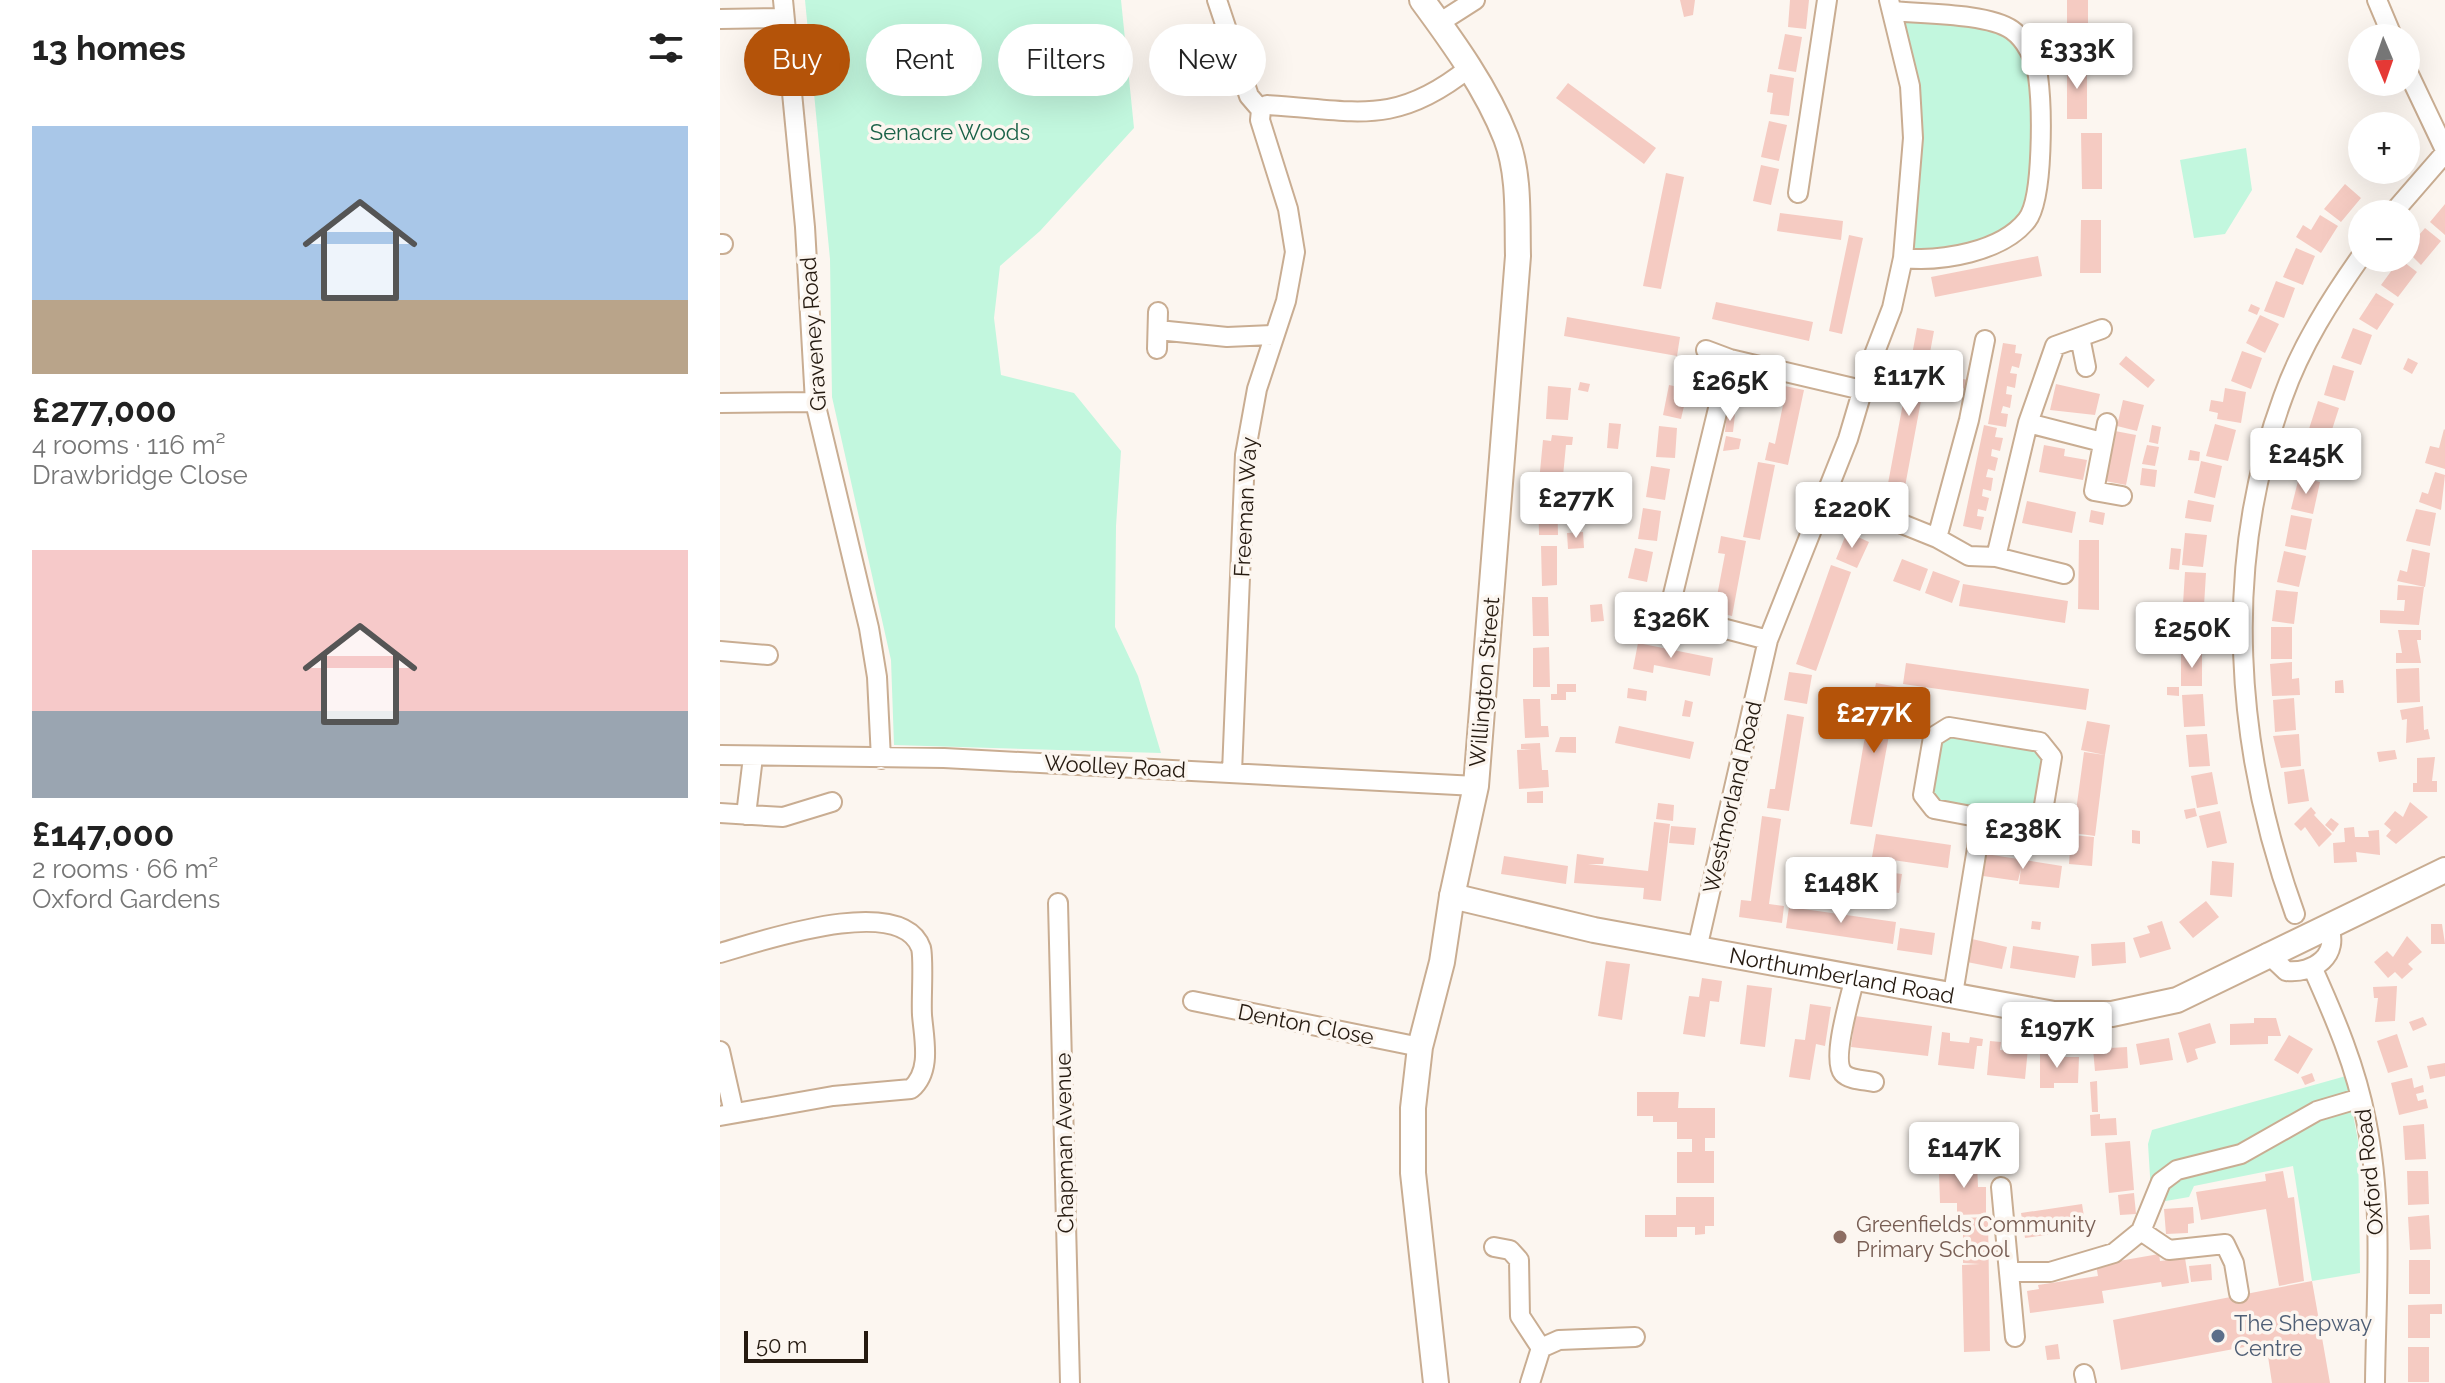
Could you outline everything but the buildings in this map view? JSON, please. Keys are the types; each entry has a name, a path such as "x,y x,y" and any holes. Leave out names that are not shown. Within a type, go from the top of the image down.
{"street":[{"name":"Freeman Way","path":"1217,0 1249,96 1261,110 1260,120 1288,209 1295,252 1286,301 1273,335 1245,455 1240,627 1232,711 1232,772"},
{"name":"Willington Street","path":"1422,0 1469,68 1507,140 1517,189 1518,256 1476,786 1452,896 1442,962 1420,1047 1413,1108 1413,1173 1436,1383"},
{"path":"1439,23 1475,0"},
{"path":"1798,193 1827,0"},
{"path":"2377,0 2387,24"},
{"path":"1891,6 1976,19 2011,28 2029,49 2038,76 2039,157 2035,200 2028,219 2011,235 1988,246 1928,261 1903,258"},
{"name":"Westmorland Road","path":"1697,949 1768,640 1848,439 1892,308 1903,258 1913,138 1910,86 1891,6"},
{"path":"720,19 783,9"},
{"name":"Graveney Road","path":"783,9 805,227 815,402 869,628 877,677 881,759"},
{"path":"1261,110 1267,105 1384,112 1439,92 1469,68"},
{"path":"2404,200 2445,151 2419,96"},
{"path":"1801,173 1820,178"},
{"path":"2295,914 2266,825 2249,745 2243,658 2246,572 2262,466 2283,397 2306,346 2352,272"},
{"path":"1996,557 2028,423 2055,346 2102,329"},
{"path":"1158,330 1227,337 1273,335"},
{"path":"2080,337 2086,367"},
{"path":"1937,538 1969,420 1985,340"},
{"path":"1706,350 1730,359 1862,390"},
{"path":"1668,615 1730,359"},
{"path":"720,403 815,402"},
{"path":"2028,423 2102,442"},
{"path":"2107,423 2094,491 2122,496"},
{"path":"1825,493 1937,538 1969,556 1996,557 2064,574"},
{"path":"1634,605 1768,640"},
{"path":"720,651 768,655"},
{"path":"1949,727 2040,742 2052,757 2042,817 2025,826 1982,818 1934,809 1926,803 1923,795 1933,737 1940,730 1949,727"},
{"name":"Woolley Road","path":"720,755 944,758 1476,786"},
{"path":"746,815 753,757"},
{"path":"720,813 783,817 832,802"},
{"path":"1953,994 1982,818"},
{"name":"Northumberland Road","path":"1452,896 1594,930 2054,1014 2112,1014 2177,1000 2267,953 2445,870"},
{"name":"Chapman Avenue","path":"1058,903 1070,1383"},
{"path":"720,953 806,928 878,923 898,925 912,934 922,949 925,1069 920,1081 911,1089 895,1093 833,1096 727,1114 720,1051"},
{"path":"2267,953 2286,971 2313,969 2324,960 2330,947 2328,925"},
{"name":"Oxford Road","path":"2313,969 2335,1019 2361,1098 2377,1198 2375,1383"},
{"path":"1855,977 1839,1049 1840,1070 1846,1076 1874,1082"},
{"name":"Denton Close","path":"1193,1001 1420,1047"},
{"path":"2009,1272 2050,1272 2114,1253 2141,1231 2161,1182 2177,1170 2241,1154 2317,1111 2361,1098"},
{"path":"2001,1187 2015,1337"},
{"path":"2141,1231 2169,1250 2225,1244 2234,1263 2239,1293"},
{"path":"1494,1247 1510,1250 1519,1260 1520,1316 1541,1348"},
{"path":"1530,1383 1541,1348 1559,1340 1635,1337"}],"green space":[{"name":"Senacre Woods","path":"805,0 1121,0 1123,24 998,24 998,96 1131,96 1134,128 1040,231 1000,266 994,318 1001,375 1074,393 1121,451 1116,526 1115,627 1138,676 1161,753 894,745 891,660 832,397 830,259 814,96 850,96 850,24 807,24"},
{"path":"1892,11 2011,28 2038,76 2035,200 2011,235 1903,258 1913,138"},
{"path":"2246,148 2252,190 2225,234 2194,238 2180,160"},
{"path":"1951,735 2036,750 2043,757 2035,812 2026,820 2002,815 2002,811 1937,803 1931,793 1941,740"},
{"path":"2346,1076 2358,1141 2360,1273 2312,1281 2293,1166 2194,1186 2189,1197 2160,1202 2151,1192 2148,1144 2152,1130"}],"place":[{"name":"Greenfields Community Primary School","path":"1840,1237"},
{"name":"The Shepway Centre","path":"2218,1336"}]}
